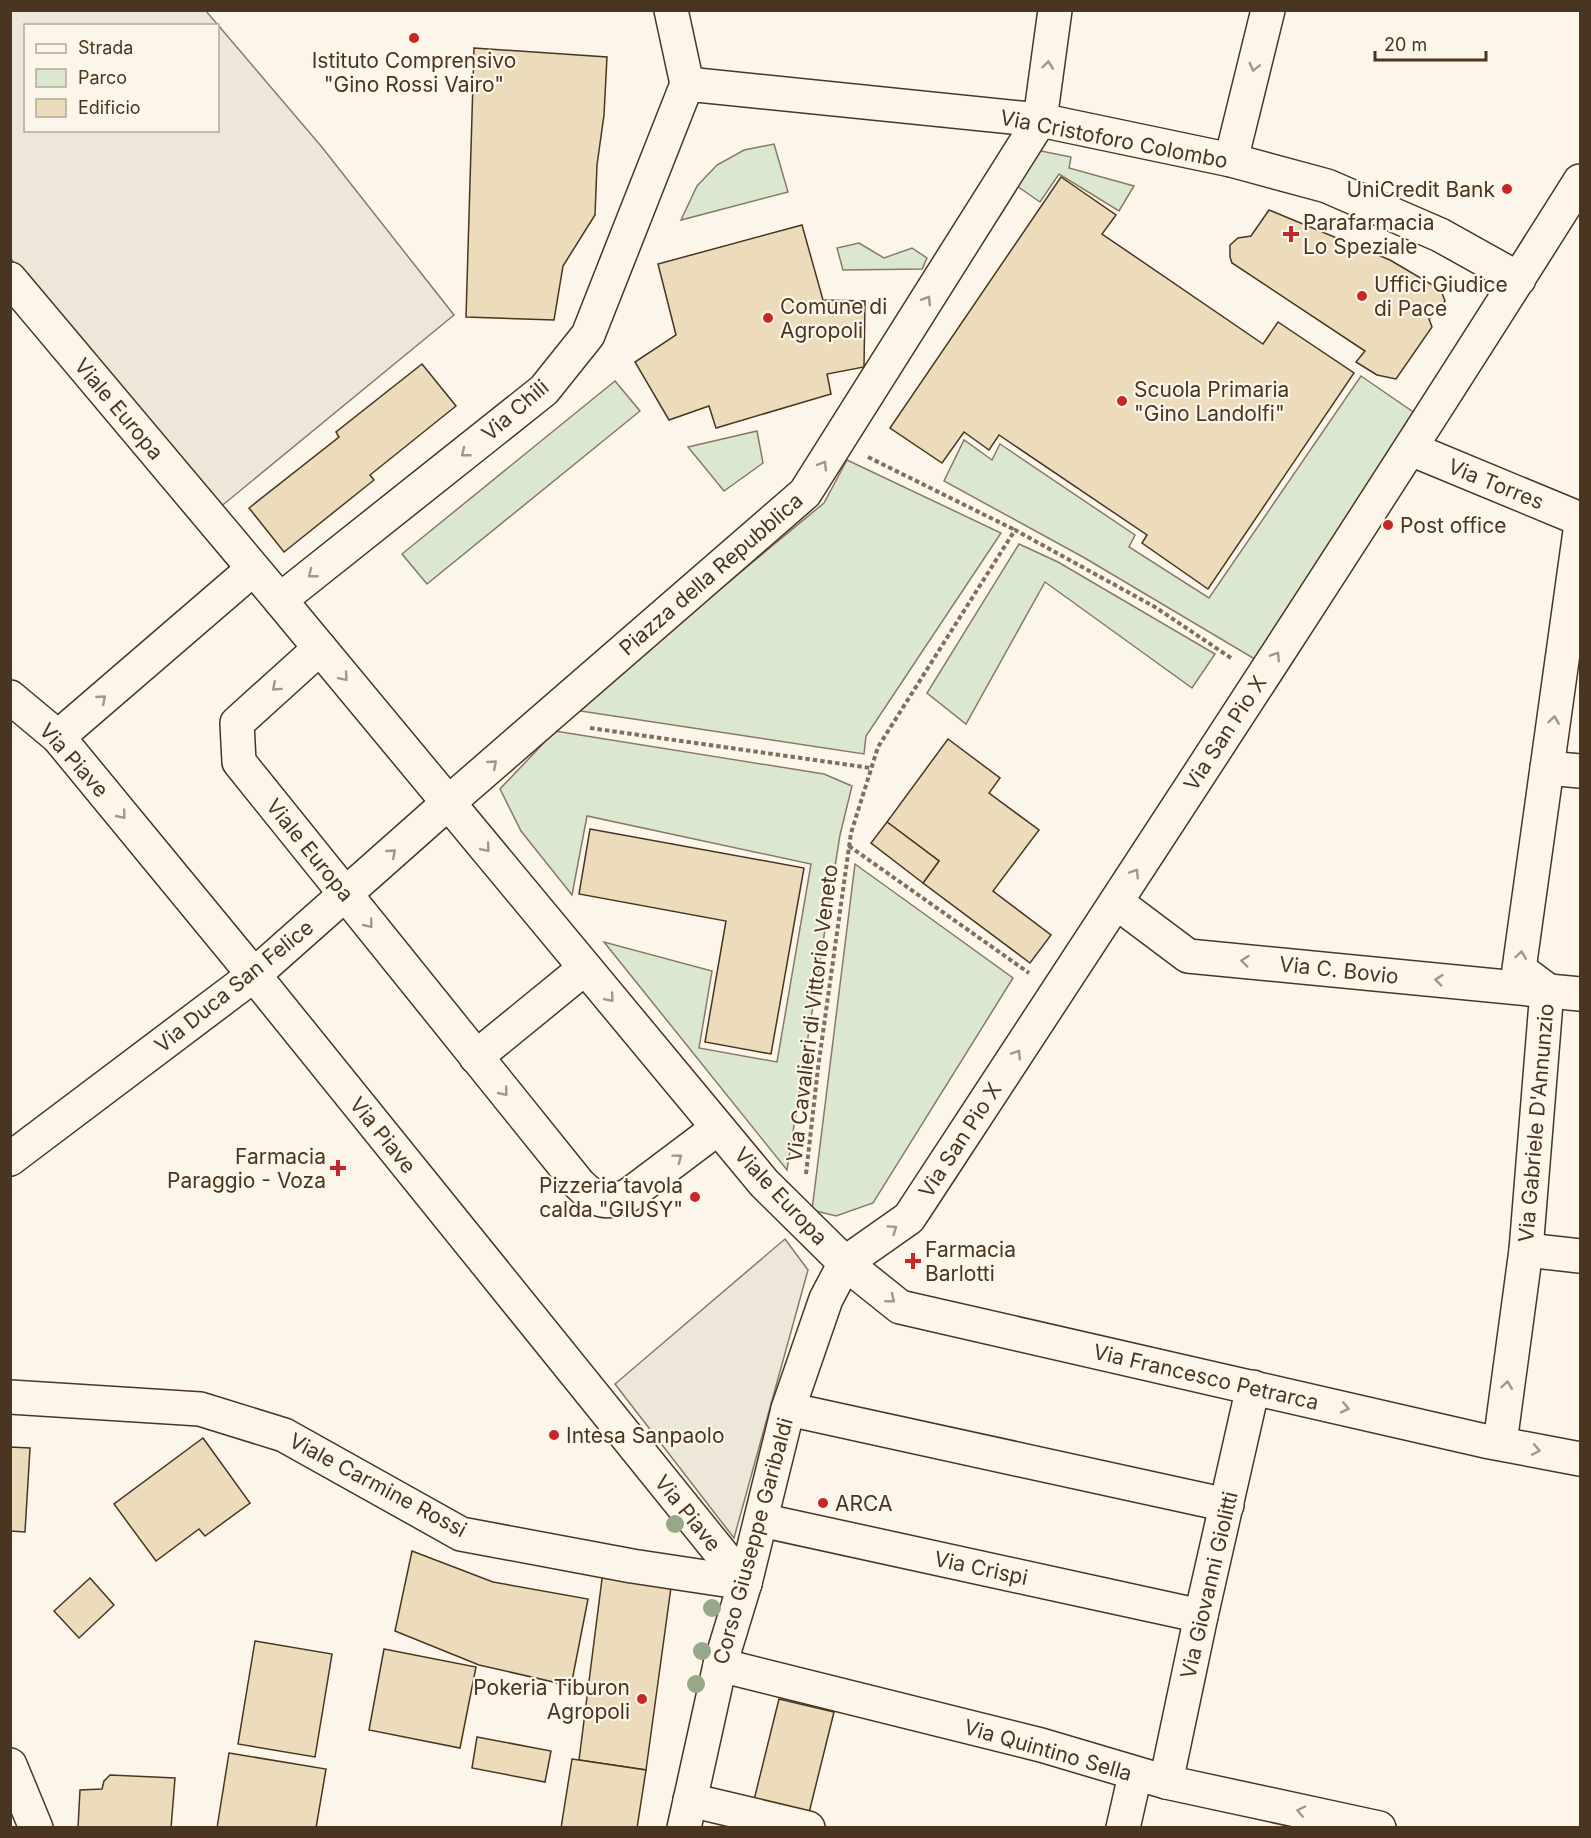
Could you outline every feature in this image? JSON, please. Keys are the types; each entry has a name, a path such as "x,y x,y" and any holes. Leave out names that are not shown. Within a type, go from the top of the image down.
{"street":[{"path":"671,10 687,84"},
{"path":"1040,120 1055,10"},
{"path":"1231,160 1268,10"},
{"name":"Via Cristoforo Colombo","path":"687,84 1040,120 1231,160 1327,186 1440,235 1519,279"},
{"name":"Via Chili","path":"280,600 544,390 588,335 687,84"},
{"name":"Piazza della Repubblica","path":"448,803 805,493 1040,120"},
{"name":"Via San Pio X","path":"845,1263 909,1218 1411,448 1581,181"},
{"name":"Viale Europa","path":"10,279 764,1183 845,1263"},
{"name":"Via Torres","path":"1411,448 1581,519"},
{"name":"Via Gabriele D'Annunzio","path":"1500,1443 1526,1250 1547,990 1519,969 1581,531"},
{"path":"58,737 254,569"},
{"name":"Viale Europa","path":"320,648 237,723 239,762 579,1184 595,1199 615,1201 629,1195 718,1128"},
{"name":"Via Piave","path":"10,697 58,737 254,975 745,1583"},
{"path":"1547,768 1581,771"},
{"name":"Via Duca San Felice","path":"10,1159 254,975 448,803"},
{"name":"Via C. Bovio","path":"1116,902 1188,956 1581,994"},
{"path":"476,1057 585,968"},
{"path":"1526,1250 1581,1256"},
{"name":"Corso Giuseppe Garibaldi","path":"687,1814 720,1665 745,1583 788,1409 826,1299 845,1263"},
{"name":"Via Francesco Petrarca","path":"845,1263 900,1307 1500,1443 1581,1459"},
{"name":"Via Giovanni Giolitti","path":"1123,1827 1151,1779 1201,1616 1254,1388"},
{"name":"Viale Carmine Rossi","path":"10,1397 200,1409 284,1435 461,1534 632,1566 745,1583"},
{"path":"788,1409 1227,1505"},
{"name":"Via Crispi","path":"761,1520 1201,1616"},
{"name":"Via Quintino Sella","path":"720,1665 1041,1745 1151,1779 1379,1827"},
{"path":"10,1765 36,1827"},
{"path":"687,1814 808,1827"}],"path":[{"path":"838,442 1015,530 1155,607 1261,678"},
{"name":"Via Cavalieri di Vittorio Veneto","path":"801,1220 818,1068 851,833 871,768 878,747 1015,530"},
{"path":"542,722 871,768"},
{"name":"Via Cavalieri di Vittorio Veneto","path":"849,846 1057,992"}],"green space":[{"path":"774,144 788,192 681,220 697,186 717,165 744,150"},
{"path":"1036,150 1071,157 1069,168 1134,186 1119,211 1059,174 1040,202 1017,186"},
{"path":"859,243 884,258 912,248 927,258 922,269 843,270 837,248"},
{"path":"1361,376 1419,416 1258,661 1083,557 944,481 964,440 992,460 1000,444 1135,535 1129,547 1209,598"},
{"path":"615,381 640,411 427,584 402,554"},
{"path":"757,431 763,463 724,491 688,447"},
{"path":"847,460 1001,533 866,736 864,754 574,710 824,503"},
{"path":"1019,544 1058,562 1215,654 1192,688 1045,582 966,724 927,693"},
{"path":"555,731 824,774 852,786 840,835 787,1170 604,942 712,971 699,1048 777,1062 811,864 587,816 572,895 521,831 500,789"},
{"path":"855,864 1013,978 873,1203 836,1216 812,1210"}],"shaded area":[{"path":"10,11 206,11 217,24 24,24 24,132 219,132 219,26 321,146 454,315 219,508 11,259"},
{"path":"785,1239 808,1270 734,1538 615,1384"}],"building":[{"path":"474,48 607,57 595,215 563,266 554,320 466,317"},
{"name":"Scuola Primaria \"Gino Landolfi\"","path":"1061,177 1116,215 1102,234 1263,344 1278,322 1354,373 1208,589 1142,543 1147,535 999,435 989,450 964,432 942,463 890,428"},
{"name":"Uffici Giudice di Pace","path":"1269,210 1390,260 1441,290 1445,301 1429,319 1432,327 1396,379 1377,375 1356,362 1365,351 1232,263 1230,245 1238,238 1251,236"},
{"name":"Comune di Agropoli","path":"802,225 823,300 865,301 864,367 827,374 831,394 716,428 709,406 669,420 635,362 676,335 658,264"},
{"path":"422,364 456,406 370,475 374,480 284,552 249,508 339,437 336,432"},
{"path":"948,739 1000,778 989,793 1039,830 993,891 1051,935 1030,963 923,883 939,861 887,822"},
{"path":"887,822 939,861 923,883 871,843"},
{"path":"590,829 804,868 771,1054 705,1042 726,921 579,894"},
{"path":"203,1438 250,1503 205,1536 199,1529 156,1561 114,1504"},
{"path":"10,1447 30,1448 25,1532 10,1531"},
{"path":"412,1551 493,1582 588,1599 571,1686 479,1665 395,1631"},
{"path":"603,1571 672,1580 646,1770 579,1760"},
{"path":"90,1578 114,1605 79,1638 54,1611"},
{"path":"255,1641 332,1654 315,1757 238,1744"},
{"path":"384,1649 476,1667 460,1748 369,1730"},
{"path":"779,1699 834,1712 807,1821 752,1808"},
{"path":"477,1737 551,1751 545,1782 472,1768"},
{"path":"229,1753 326,1769 316,1828 217,1828"},
{"path":"572,1759 646,1770 637,1828 561,1828"},
{"path":"110,1775 175,1778 171,1828 78,1828 80,1790 102,1789 104,1781"}],"place":[{"name":"Istituto Comprensivo \"Gino Rossi Vairo\"","path":"414,38"},
{"name":"UniCredit Bank","path":"1507,189"},
{"name":"Parafarmacia Lo Speziale","path":"1291,234"},
{"name":"Uffici Giudice di Pace","path":"1362,296"},
{"name":"Comune di Agropoli","path":"768,318"},
{"name":"Scuola Primaria \"Gino Landolfi\"","path":"1122,401"},
{"name":"Post office","path":"1388,525"},
{"name":"Farmacia Paraggio - Voza","path":"338,1168"},
{"name":"Pizzeria tavola calda \"GIUSY\"","path":"695,1197"},
{"name":"Farmacia Barlotti","path":"913,1261"},
{"name":"Intesa Sanpaolo","path":"554,1435"},
{"name":"ARCA","path":"823,1503"},
{"name":"Pokeria Tiburon Agropoli","path":"642,1699"}]}
